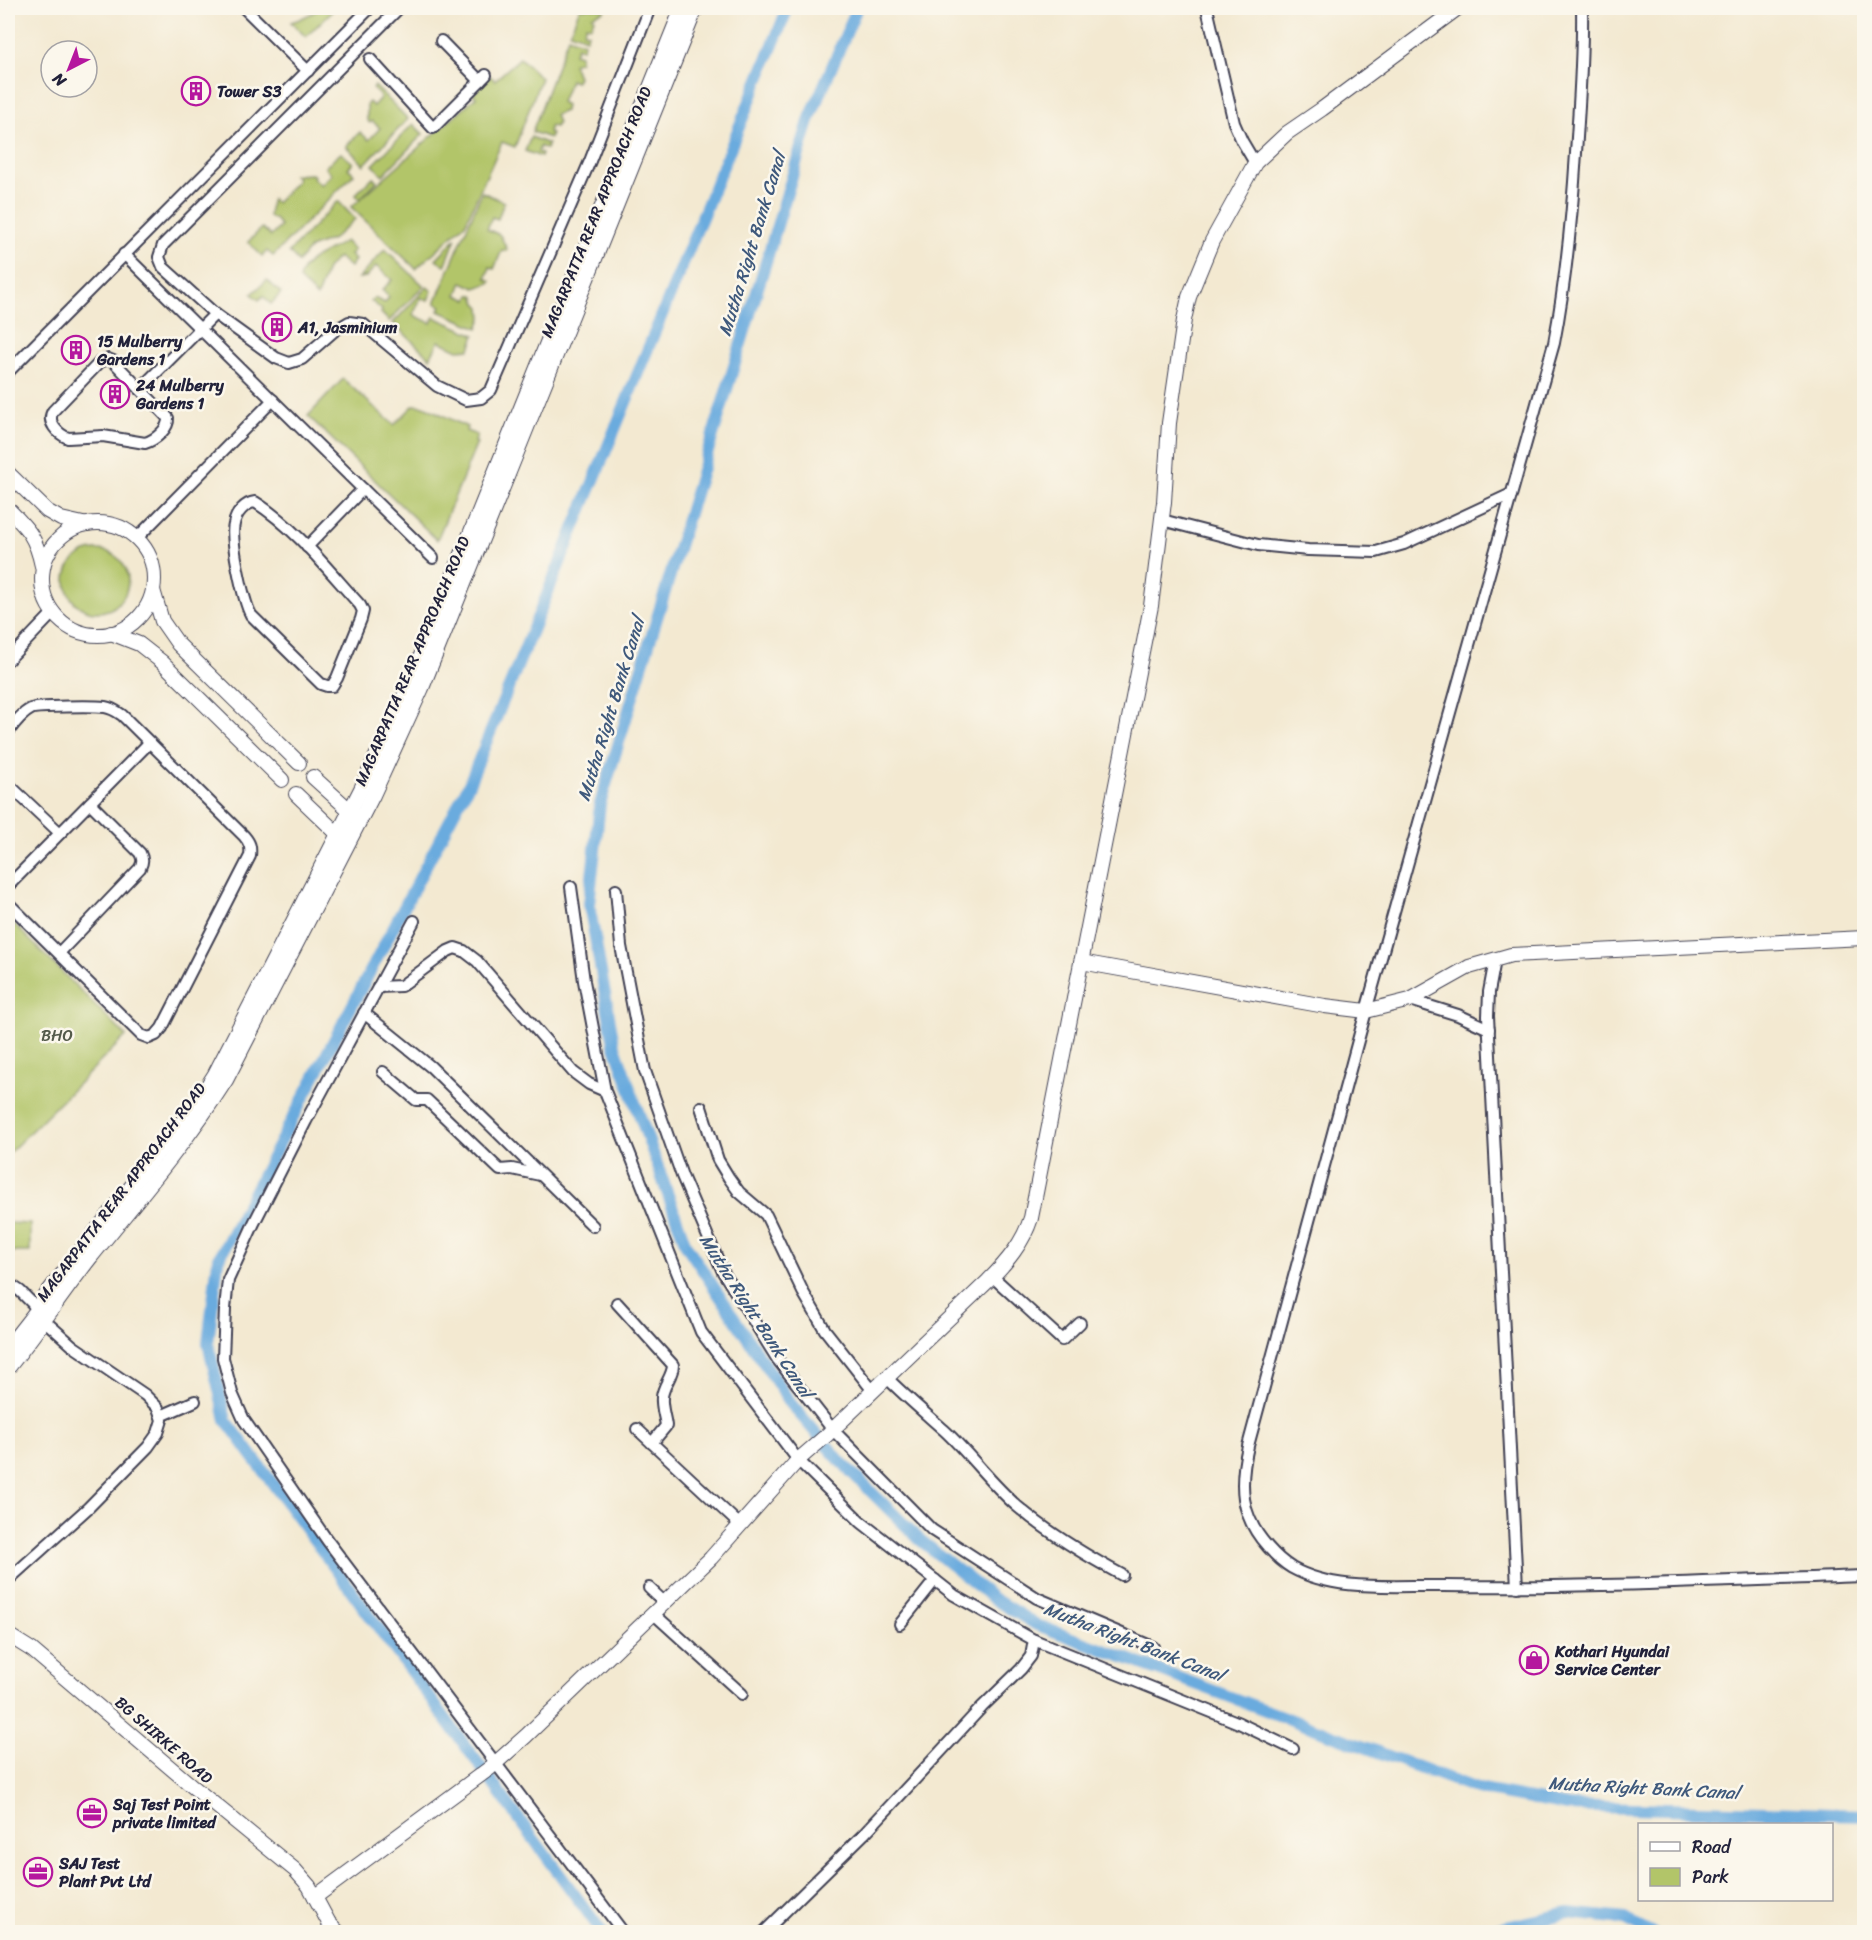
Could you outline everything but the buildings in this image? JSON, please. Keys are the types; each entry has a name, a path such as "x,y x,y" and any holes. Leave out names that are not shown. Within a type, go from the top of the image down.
{"street":[{"path":"244,8 308,71"},
{"path":"8,372 370,8"},
{"path":"399,8 163,244 159,257 162,267 215,314 276,358 289,363 302,359 334,331 349,322 363,324 437,386 466,400 482,398 491,390 590,161 650,8"},
{"name":"MAGARPATTA REAR APPROACH ROAD","path":"355,816 682,8"},
{"name":"MAGARPATTA REAR APPROACH ROAD","path":"8,1347 57,1300 204,1115 226,1080 343,839 422,688 696,8"},
{"path":"1207,8 1234,123 1255,163"},
{"path":"315,1898 493,1765 526,1736 711,1558 802,1457 993,1277 1020,1243 1031,1218 1151,606 1162,520 1169,423 1189,297 1212,242 1255,163 1287,133 1458,8"},
{"path":"1582,8 1582,77 1573,199 1562,304 1551,353 1366,1011 1248,1446 1242,1482 1244,1503 1250,1522 1276,1556 1290,1567 1324,1581 1344,1584 1517,1587 1864,1576"},
{"path":"348,30 363,44"},
{"path":"370,59 433,128 483,78 441,41"},
{"path":"124,254 434,558"},
{"path":"140,389 215,314"},
{"path":"104,360 113,361 140,389 168,418 167,427 145,443 104,436 68,438 63,436 50,422 49,417 52,411 104,360"},
{"path":"137,538 273,400"},
{"path":"8,473 46,511 61,519 84,524"},
{"path":"308,547 363,489"},
{"path":"1162,520 1258,545 1317,551 1376,552 1404,544 1511,494"},
{"path":"255,502 266,508 308,547 360,605 363,612 337,678 332,686 327,687 321,684 251,615 245,604 239,577 233,525 238,514 248,503 255,502"},
{"path":"8,509 28,529 38,548 45,600 53,613 65,624 80,632 95,635 126,628 139,618 148,605 153,590 154,574 150,558 137,538 116,526 100,522 84,524 69,530 47,553 42,568"},
{"path":"153,590 162,621 178,644 299,763"},
{"path":"8,660 53,613"},
{"path":"111,633 139,644 162,662 282,780"},
{"path":"8,732 21,716 32,708 41,706 104,707 114,710 122,715 250,843 250,856 162,1028 156,1035 149,1038 141,1035 8,903"},
{"path":"8,886 149,743"},
{"path":"313,777 355,816"},
{"path":"8,784 60,833"},
{"path":"296,794 343,839"},
{"path":"59,953 140,868 142,863 143,858 140,853 90,802"},
{"path":"571,887 584,981 605,1091 701,1332 802,1457 861,1522 954,1595 1034,1640 1239,1723 1293,1749"},
{"path":"616,890 621,946 645,1071 682,1176 723,1272 778,1359 830,1433 932,1530 1037,1598 1153,1647"},
{"path":"414,921 254,1223 228,1280 223,1358 232,1393 244,1420 327,1540 493,1765 622,1932"},
{"path":"1081,962 1313,1004 1366,1011 1410,1000 1469,967 1511,955 1533,952 1864,938"},
{"path":"378,987 401,986 448,951 455,948 464,951 477,961 573,1072 589,1084 605,1091"},
{"path":"1495,960 1489,992 1489,1029 1517,1587"},
{"path":"1410,1000 1458,1015 1489,1029"},
{"path":"364,1013 431,1067 593,1226"},
{"path":"383,1072 416,1100 427,1100 500,1170 532,1172 544,1176"},
{"path":"701,1107 718,1160 739,1192 766,1215 803,1292 825,1330 873,1390"},
{"path":"993,1277 1062,1340 1080,1323"},
{"path":"8,1282 20,1291 41,1316 74,1346 145,1395 158,1407 162,1420 158,1433 148,1447 87,1508 8,1580"},
{"path":"616,1303 673,1365 661,1398 666,1426 652,1443"},
{"name":"MAGARPATTA REAR APPROACH ROAD","path":"8,1368 41,1316"},
{"path":"886,1378 945,1431 1016,1506 1058,1537 1122,1575"},
{"path":"161,1416 195,1401"},
{"path":"637,1429 740,1525"},
{"path":"900,1624 935,1580"},
{"path":"649,1588 665,1603"},
{"path":"654,1614 742,1694"},
{"name":"BG SHIRKE ROAD","path":"8,1635 32,1650 295,1870 309,1886 328,1923 338,1932"},
{"path":"764,1932 864,1834 1020,1669 1031,1656 1034,1640"}],"green space":[{"path":"322,8 335,8 306,37 291,22 300,19"},
{"path":"580,8 605,8 604,11 592,16 594,19 591,26 586,25 583,32 588,33 586,38 570,32"},
{"path":"568,37 584,43 582,49 577,47 574,53 580,55 580,61 573,64 578,77 575,82 570,80 561,102 566,105 565,111 555,115 558,123 555,127 550,126 548,132 552,134 550,138 532,132"},
{"path":"520,58 541,78 515,147 502,142 465,224 416,269 351,207 476,97 473,94 490,76 495,80"},
{"path":"375,86 408,119 364,165 346,146 360,132 369,140 380,128 367,120 367,104 369,102 373,106 381,97 373,89"},
{"path":"413,124 423,134 383,175 373,165"},
{"path":"531,137 548,144 546,149 540,146 538,152 542,154 541,157 525,151"},
{"path":"341,153 353,163 348,168 354,174 273,256 267,251 262,256 248,242 262,228 271,236 281,226 269,216 272,199 276,203 298,179 294,175 312,174 321,185 332,174 325,167"},
{"path":"373,177 377,181 360,199 355,195"},
{"path":"482,192 504,202 498,219 492,217 487,229 500,235 507,249 502,250 494,269 490,267 486,278 491,281 490,283 475,288 462,282 457,295 468,300 470,295 474,295 481,307 482,318 478,328 439,311 441,306 435,303"},
{"path":"338,201 355,219 333,239 310,248 298,262 289,252"},
{"path":"456,238 445,266 436,259"},
{"path":"345,241 354,250 350,255 355,260 350,267 338,257 327,269 317,297 299,279 302,271 312,260"},
{"path":"385,249 424,286 389,321 381,313 382,310 371,301 374,298 385,303 389,297 382,290 392,280 376,266 366,277 359,278"},
{"path":"267,280 281,293 271,304 263,296 259,300 252,294"},
{"path":"427,287 432,291 428,300 421,298 413,315 431,323 434,317 475,335 470,349 458,350 439,341 430,358 393,323"},
{"path":"343,379 394,425 414,405 424,406 467,427 466,431 477,435 475,442 477,443 437,540 308,416"},
{"path":"91,550 103,550 119,559 126,569 128,581 126,593 119,603 103,612 91,612 80,607 71,598 66,587 66,575 71,564 80,555"},
{"name":"BHO","path":"8,918 126,1036 8,1154"},
{"path":"8,1223 30,1224 30,1252 8,1252"}],"waterway":[{"path":"602,1932 226,1420 208,1343 218,1260 469,784 788,8"},
{"name":"Mutha Right Bank Canal","path":"857,8 810,118 600,804 589,904 614,1044 686,1245 791,1404 841,1462 919,1539 994,1599 1037,1625 1477,1789 1568,1806 1864,1815"},
{"path":"1484,1932 1568,1913 1625,1919 1651,1932"}],"place":[{"name":"Tower S3","path":"196,91"},
{"name":"A1, Jasminium","path":"277,327"},
{"name":"15 Mulberry Gardens 1","path":"76,350"},
{"name":"24 Mulberry Gardens 1","path":"115,394"},
{"name":"Kothari Hyundai Service Center","path":"1534,1660"},
{"name":"Saj Test Point private limited","path":"92,1813"},
{"name":"SAJ Test Plant Pvt Ltd","path":"38,1872"}]}
